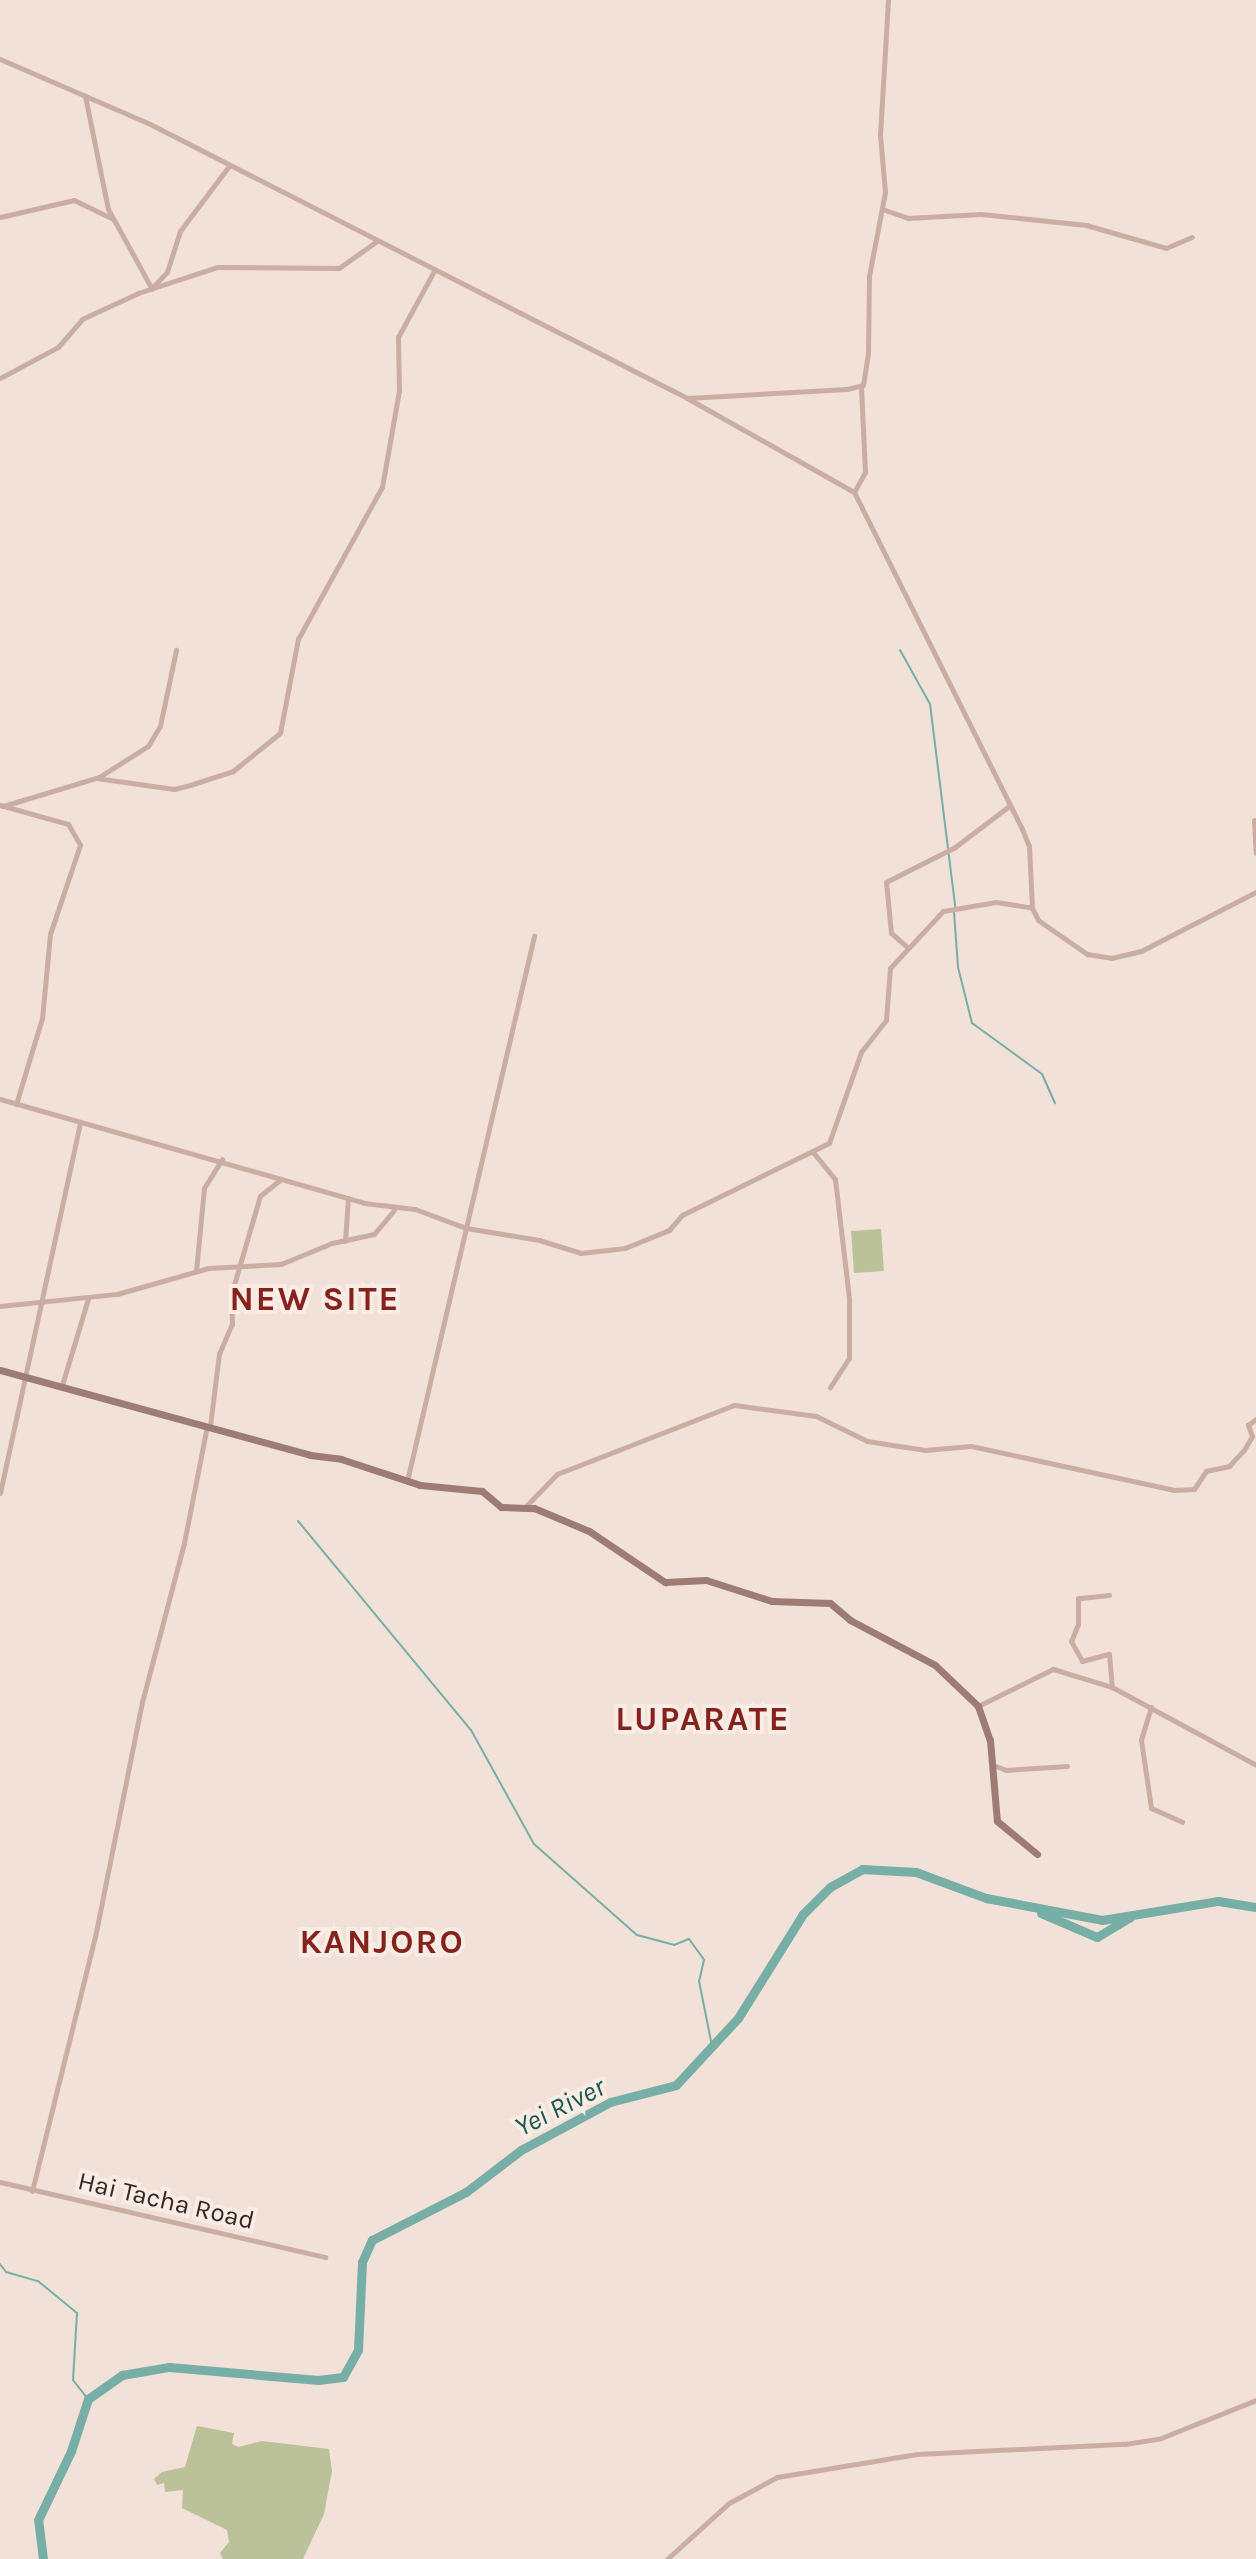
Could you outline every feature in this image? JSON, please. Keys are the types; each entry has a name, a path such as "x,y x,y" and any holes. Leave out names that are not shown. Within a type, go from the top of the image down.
{"street":[{"path":"854,492 865,472 861,387 868,353 872,255 882,209 888,0"},
{"path":"0,59 85,95 435,269 687,398 854,492 1029,846 1032,908 1038,920 1081,950 1111,958 1141,951 1256,892"},
{"path":"85,95 94,158 115,221 152,289"},
{"path":"152,289 167,272 180,231 229,165"},
{"path":"0,217 74,200 115,221"},
{"path":"882,209 908,218 981,214 1086,225 1166,248 1192,237"},
{"path":"0,378 58,347 82,319 152,289 217,267 339,268 377,241"},
{"path":"96,778 174,789 233,771 280,733 298,639 382,487 399,391 398,337 435,269"},
{"path":"687,398 861,387"},
{"path":"1,806 96,778 148,746 160,726 176,650"},
{"path":"1,806 68,824 80,845 50,934 42,1018 16,1104"},
{"path":"906,946 891,933 886,882 955,847 1009,806"},
{"path":"1254,820 1256,853"},
{"path":"0,1099 222,1159 348,1198 394,1210 415,1209 466,1228 539,1240 581,1253 625,1248 669,1230 682,1215 829,1143 861,1052 886,1020 890,968 906,946 943,911 996,902 1032,908"},
{"path":"407,1481 534,936"},
{"path":"0,1493 80,1123"},
{"path":"813,1151 835,1179 849,1299 849,1358 830,1387"},
{"path":"196,1271 204,1188 222,1159"},
{"path":"32,2191 95,1937 142,1702 184,1543 209,1426 212,1385 260,1196 268,1184 281,1179"},
{"path":"345,1241 348,1198"},
{"path":"0,1306 88,1299 196,1271 281,1264 374,1234 394,1210"},
{"path":"62,1385 88,1299"},
{"path":"0,1370 407,1481 482,1491 501,1507 525,1507 589,1531 665,1582 701,1579 772,1601 830,1603 850,1620 935,1665 978,1706 993,1765 997,1821 1037,1854"},
{"path":"525,1507 557,1474 734,1405 816,1416 867,1441 925,1450 971,1446 1174,1490 1194,1489 1206,1471 1229,1466 1244,1450 1252,1436 1248,1425 1256,1419"},
{"path":"1109,1595 1078,1598 1078,1624 1071,1641 1082,1661 1109,1654 1114,1667 1112,1687"},
{"path":"978,1706 1053,1669 1112,1687 1256,1765"},
{"path":"1151,1707 1141,1740 1151,1808 1182,1822"},
{"path":"993,1765 1006,1770 1067,1766"},
{"name":"Hai Tacha Road","path":"0,2182 325,2257"},
{"path":"667,2559 729,2503 777,2477 917,2454 1125,2444 1161,2438 1256,2400"}],"green space":[{"path":"881,1229 884,1271 854,1273 851,1231"},
{"path":"197,2426 234,2433 232,2444 238,2447 262,2441 329,2449 332,2471 324,2514 303,2559 223,2559 220,2553 229,2542 227,2530 182,2508 183,2490 165,2492 164,2483 157,2485 154,2479 162,2472 185,2467"}],"waterway":[{"path":"900,650 930,704 955,906"},
{"path":"954,912 958,967 972,1023 1042,1074 1055,1103"},
{"path":"298,1521 471,1730 534,1844 637,1935 674,1945 689,1939 704,1960 699,1981 712,2046"},
{"name":"Yei River","path":"43,2559 38,2520 71,2451 88,2399 122,2375 169,2367 318,2380 343,2377 358,2350 362,2262 372,2240 466,2192 521,2150 610,2102 676,2085 738,2018 803,1914 830,1887 862,1869 916,1872 986,1898 1102,1920 1218,1901 1256,1907"},
{"path":"1041,1913 1097,1937 1130,1917"},
{"path":"0,2264 6,2272 38,2281 77,2313 73,2380 88,2399"}],"district":[{"name":"NEW SITE","path":"315,1300"},
{"name":"LUPARATE","path":"703,1720"},
{"name":"KANJORO","path":"382,1943"}]}
